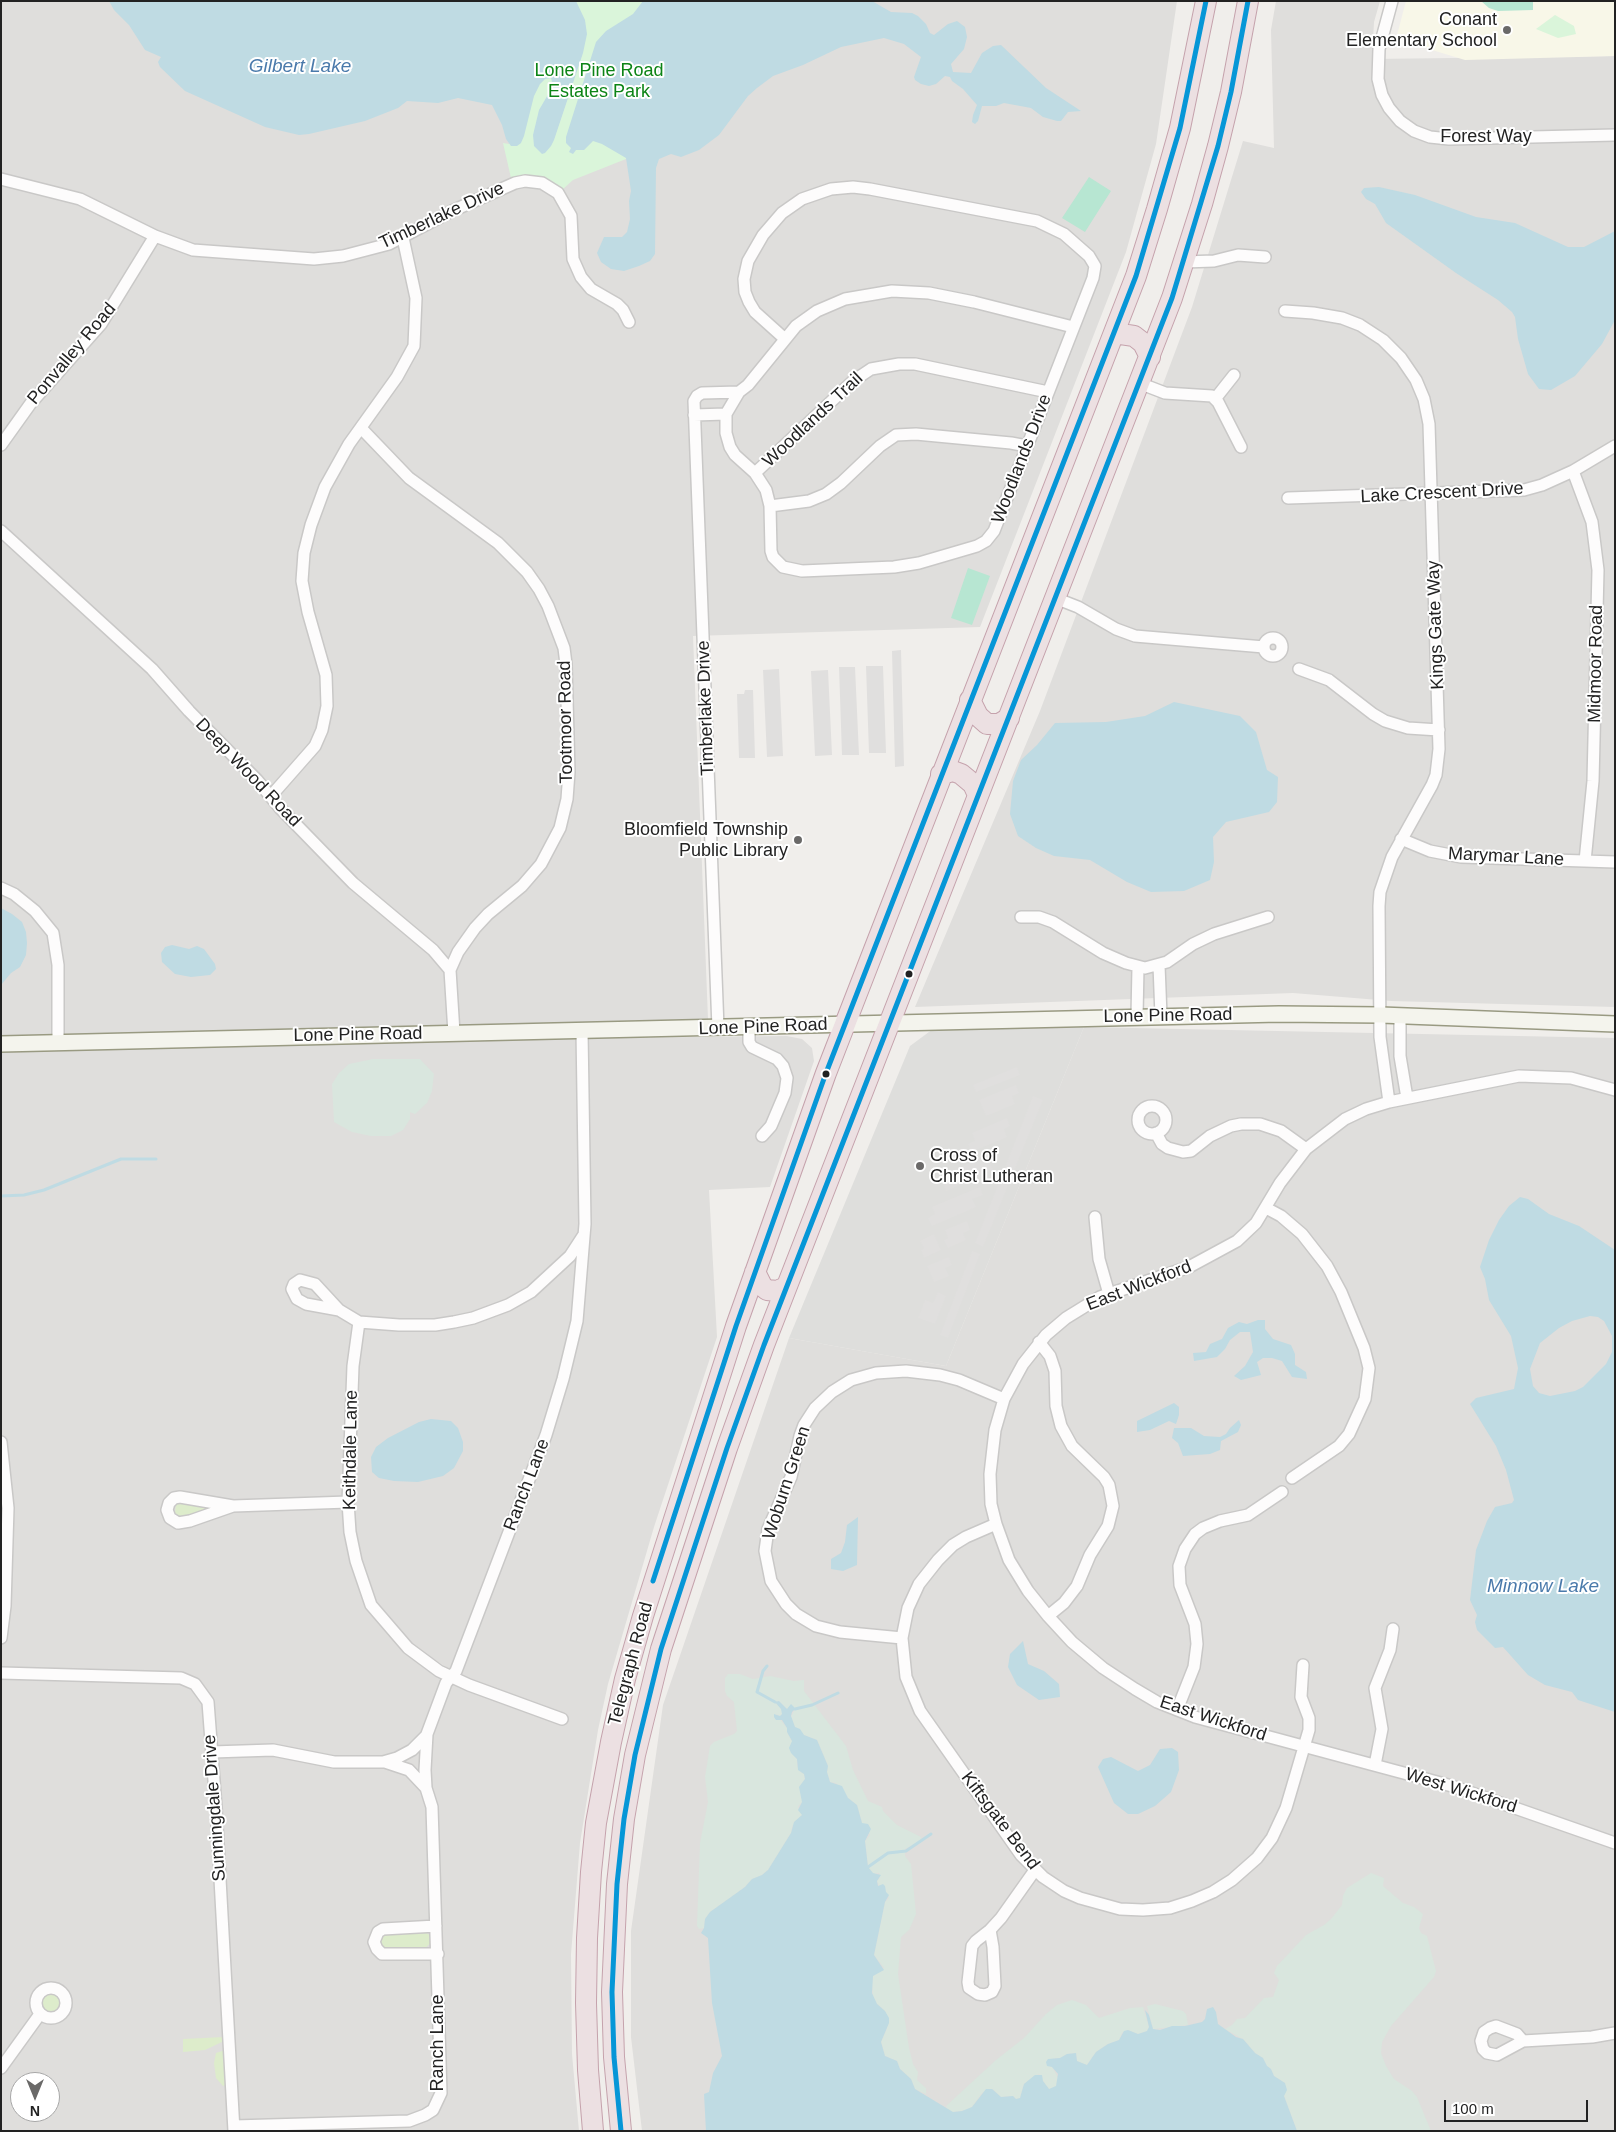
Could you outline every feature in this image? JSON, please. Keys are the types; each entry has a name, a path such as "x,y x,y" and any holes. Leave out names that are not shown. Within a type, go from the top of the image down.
{"highway":[{"name":"Telegraph Road","path":"593,2131 587,2047 586,1960 591,1872 603,1783 620,1700 643,1616 736,1326 844,1024 1114,333 1144,251 1169,169 1194,68 1206,1"},
{"name":"Telegraph Road","path":"621,2131 614,2057 613,1948 622,1840 634,1763 651,1685 674,1608 786,1287 1150,357 1184,262 1218,146 1233,84 1248,1"},
{"path":"1114,333 1134,336 1143,343 1150,357"},
{"path":"970,700 978,716 987,724 1000,724 1009,718"},
{"path":"941,774 953,771 962,774 973,784 978,795"},
{"path":"755,1272 762,1286 767,1290 777,1291 786,1287"},
{"path":"736,1326 743,1324 752,1325 758,1332 764,1346"}],"street":[{"name":"Forest Way","path":"1392,1 1379,49 1378,78 1382,95 1389,108 1400,121 1414,131 1449,139 1615,135"},
{"name":"Timberlake Drive","path":"1,179 80,199 179,246 199,251 314,259 357,253 403,238 452,211 514,183 525,181 542,183 558,193 571,216 573,259 581,277 590,289 617,304 623,310 629,322"},
{"name":"Woodlands Drive","path":"726,414 726,433 730,447 735,455 756,473 766,490 770,506 771,551 773,557 783,567 802,571 894,567 919,563 977,546 986,541 994,531 1093,278 1095,266 1089,256 1058,230 1037,221 853,187 831,189 816,193 792,206 772,222 748,261 744,279 745,292 749,302 755,312 785,339"},
{"name":"Ponvalley Road","path":"1,444 31,403 101,324 155,236"},
{"path":"271,796 315,746 325,718 327,706 326,675 304,592 302,570 311,525 325,487 349,444 397,377 414,346 416,298 403,238"},
{"path":"1184,262 1214,261 1238,255 1264,257"},
{"path":"694,415 726,414 739,392 748,385 796,326 831,304 860,296 892,292 921,292 951,297 1073,327"},
{"name":"Kings Gate Way","path":"1285,311 1331,315 1351,321 1383,340 1402,358 1416,380 1426,406 1429,424 1433,494 1439,730 1436,775 1428,796 1401,839 1387,868 1380,892 1381,1015"},
{"name":"Woodlands Trail","path":"756,473 852,381 871,369 899,364 916,364 1048,392"},
{"path":"1215,399 1234,375"},
{"path":"1139,383 1165,393 1208,395 1215,399 1241,447"},
{"name":"Timberlake Drive","path":"718,1028 694,402 697,396 702,393 739,392"},
{"name":"Tootmoor Road","path":"361,428 408,478 498,543 527,572 548,606 565,656 570,772 567,799 560,828 541,864 522,886 488,914 475,928 458,952 450,970"},
{"path":"770,506 809,502 826,494 841,483 880,446 896,435 916,434 1027,446"},
{"name":"Lake Crescent Drive","path":"1288,498 1524,490 1542,485 1573,471 1615,446"},
{"name":"Midmoor Road","path":"1573,471 1592,522 1598,570 1593,781 1586,861"},
{"name":"Deep Wood Road","path":"1,531 152,669 188,711 353,883 433,950 450,970"},
{"path":"1055,598 1078,607 1116,629 1135,636 1264,647"},
{"path":"1299,669 1328,680 1373,714 1386,721 1408,728 1439,730"},
{"name":"Marymar Lane","path":"1401,839 1430,851 1461,857 1615,862"},
{"path":"1,888 14,894 35,911 53,933 58,965 58,1042"},
{"path":"1021,917 1039,917 1053,922 1096,949 1138,967 1152,967 1159,965 1204,938 1268,917"},
{"path":"1159,965 1161,1016"},
{"path":"1137,1016 1138,967"},
{"path":"450,970 454,1033"},
{"name":"Lone Pine Road","path":"1,1044 1279,1014 1381,1015 1615,1024"},
{"path":"1381,1015 1380,1043 1388,1102"},
{"path":"1400,1016 1399,1042 1407,1098 1502,1078 1535,1076 1572,1078 1615,1090"},
{"path":"749,1027 749,1042 752,1047 777,1059 783,1066 787,1078 785,1093 771,1126 762,1136"},
{"name":"Ranch Lane","path":"234,2129 410,2121 426,2116 433,2110 441,2093 432,1807 426,1788 425,1764 427,1734 446,1683 456,1671 518,1513 546,1435 563,1379 577,1322 584,1235 582,1031"},
{"path":"1385,1083 1404,1079"},
{"name":"East Wickford","path":"1304,1747 1230,1728 1177,1710 1135,1690 1103,1668 1072,1642 1048,1616 1018,1576 1009,1560 991,1504 990,1462 995,1430 1004,1399 1023,1364 1039,1342 1066,1318 1109,1294 1189,1268 1221,1252 1246,1233 1266,1208 1280,1183 1306,1149 1344,1119 1366,1109 1407,1098"},
{"path":"1156,1133 1162,1144 1168,1148 1183,1152 1191,1151 1215,1133 1231,1126 1260,1124 1280,1131 1306,1149"},
{"path":"1266,1208 1280,1216 1302,1234 1328,1266 1364,1348 1368,1368 1365,1399 1349,1434 1339,1446 1292,1478"},
{"path":"1095,1217 1099,1260 1109,1294"},
{"path":"339,1310 359,1322 399,1326 435,1325 473,1318 508,1305 531,1292 552,1275 570,1256 584,1235"},
{"name":"Keithdale Lane","path":"359,1322 353,1366 348,1502 350,1532 356,1561 371,1605 408,1648 428,1664 451,1676 562,1719"},
{"path":"1039,1342 1050,1356 1055,1371 1056,1406 1061,1426 1072,1446 1104,1476 1109,1485 1113,1506 1108,1526 1090,1554 1077,1586 1064,1603 1048,1616"},
{"name":"Woburn Green","path":"902,1638 840,1632 816,1626 791,1609 780,1598 771,1581 765,1550 768,1529 791,1477 804,1425 815,1408 832,1392 852,1380 876,1373 906,1371 940,1375 959,1380 1004,1399"},
{"path":"1,1442 8,1508 6,1588 1,1638"},
{"path":"1177,1710 1194,1667 1197,1644 1195,1624 1180,1585 1179,1566 1185,1549 1195,1534 1204,1528 1220,1521 1248,1515 1282,1492"},
{"path":"233,1506 190,1521 178,1522 170,1518 167,1510 169,1503 174,1498 180,1497 233,1506 348,1502"},
{"name":"Kiftsgate Bend","path":"996,1524 966,1537 954,1545 931,1567 914,1595 905,1621 902,1638 906,1677 920,1711 1011,1842 1035,1870 1072,1894 1095,1904 1120,1909 1160,1909 1203,1897 1242,1873 1257,1858 1272,1838 1286,1808 1309,1724 1301,1698 1304,1664"},
{"path":"1375,1764 1382,1730 1375,1688 1390,1650 1393,1629"},
{"name":"Sunningdale Drive","path":"1,1673 180,1678 195,1684 208,1702 234,2129"},
{"path":"212,1752 273,1750 334,1762 383,1762 397,1758 412,1750 427,1734"},
{"name":"West Wickford","path":"1304,1747 1375,1764 1477,1794 1615,1843"},
{"path":"383,1762 409,1770 426,1788"},
{"path":"990,1930 994,1947 995,1986 992,1992 985,1995 978,1994 969,1988 968,1982 970,1956 976,1941 1001,1918 1035,1870"},
{"path":"436,1926 383,1929 378,1932 374,1942 382,1954 438,1954"},
{"path":"1,2068 40,2014"},
{"path":"1523,2040 1615,2033"}],"shaded area":[{"path":"1,1 1177,1 1156,144 1126,252 980,627 693,636 708,1019 1,1037"},
{"path":"1276,1 1380,1 1374,22 1372,59 1615,56 1615,1007 1391,1001 1293,993 915,1007 1040,711 1192,307 1243,141 1274,148 1271,30"},
{"name":"Conant Elementary School","path":"1406,1 1615,1 1615,56 1465,60 1396,39"},
{"path":"901,650 904,766 895,767 892,651"},
{"path":"866,666 883,666 886,753 869,753"},
{"path":"839,667 855,667 859,755 842,755"},
{"path":"779,669 783,756 767,757 763,670"},
{"path":"828,670 832,755 815,756 811,671"},
{"path":"745,690 753,690 755,758 739,758 737,694 744,694"},
{"path":"1084,1027 1615,1038 1615,2131 642,2131 631,2037 631,1931 663,1705 789,1338 946,1366"},
{"path":"1084,1027 946,1366 789,1338 910,1046 933,1029"},
{"path":"787,1036 802,1039 812,1048 814,1061 770,1187 709,1190 717,1337 654,1527 608,1684 598,1730 580,1843 571,1954 572,2054 579,2131 1,2131 1,1679 127,1682 126,1671 1,1667 1,1050 307,1041","holes":["376,1603 414,1646 455,1673 563,1716 426,1667 399,1647 366,1609"]},
{"path":"373,1059 420,1059 434,1074 432,1091 427,1103 415,1114 410,1112 410,1119 403,1130 391,1136 371,1136 352,1132 334,1122 332,1084 339,1073 349,1064"},
{"path":"1017,1067 1020,1075 976,1092 973,1085"},
{"path":"1016,1085 1019,1093 1012,1096 1015,1104 986,1116 979,1100"},
{"path":"1033,1096 1043,1100 983,1247 975,1243"},
{"path":"1007,1118 1010,1126 1004,1129 1007,1137 971,1152 968,1144 975,1141 972,1133"},
{"path":"994,1153 997,1160 990,1163 993,1170 946,1191 943,1184 950,1180 947,1173"},
{"path":"980,1187 983,1195 972,1199 976,1207 932,1226 928,1218 935,1214 932,1207"},
{"path":"967,1221 970,1230 963,1233 966,1240 948,1248 944,1240 948,1238 945,1230"},
{"path":"934,1234 941,1250 924,1258 921,1250 924,1248 920,1241"},
{"path":"972,1251 980,1254 948,1338 940,1335"},
{"path":"949,1257 952,1265 945,1268 949,1276 934,1282 927,1266"},
{"path":"938,1292 946,1296 935,1324 918,1318 925,1300 933,1303"},
{"path":"728,1674 740,1674 753,1679 770,1676 794,1681 804,1680 804,1691 846,1746 853,1770 868,1801 882,1807 883,1811 897,1825 921,1837 920,1841 905,1849 905,1856 911,1864 916,1914 909,1930 901,1937 898,1974 909,2048 913,2064 918,2072 917,2080 926,2088 926,2094 915,2089 911,2079 900,2069 897,2061 885,2056 881,2042 887,2028 885,2011 873,1999 872,1984 873,1976 884,1968 874,1955 885,1902 889,1898 877,1881 880,1877 879,1873 873,1874 868,1867 865,1841 870,1835 862,1823 857,1805 848,1798 836,1783 830,1782 827,1772 828,1766 817,1740 804,1735 795,1727 791,1717 795,1709 787,1709 779,1701 775,1702 782,1709 782,1714 780,1716 776,1714 787,1728 792,1741 793,1754 797,1759 797,1765 804,1774 802,1802 798,1807 802,1815 792,1827 791,1833 768,1870 752,1879 745,1887 710,1912 705,1919 704,1928 699,1929 697,1926 700,1843 708,1802 705,1777 710,1746 714,1742 737,1731 734,1702 727,1696 725,1691 725,1678"},
{"path":"1371,1873 1384,1878 1383,1886 1403,1903 1414,1907 1423,1914 1419,1928 1421,1933 1427,1936 1436,1971 1434,1977 1391,2026 1382,2042 1381,2053 1394,2079 1412,2091 1417,2097 1431,2131 1297,2131 1284,2096 1285,2083 1274,2076 1263,2058 1255,2053 1243,2039 1225,2029 1237,2019 1245,2018 1264,1998 1273,1997 1279,1980 1274,1973 1277,1966 1306,1935 1331,1919 1342,1905 1343,1896 1347,1888"},
{"path":"1072,2000 1086,2005 1099,2018 1130,2008 1143,2007 1149,2027 1147,2031 1138,2034 1128,2030 1122,2033 1119,2040 1108,2044 1096,2052 1087,2065 1077,2061 1076,2053 1067,2054 1061,2058 1054,2058 1052,2066 1058,2078 1056,2086 1053,2088 1049,2089 1039,2074 1024,2084 1020,2098 1016,2099 1013,2096 1001,2097 992,2089 982,2093 972,2107 967,2110 953,2112 948,2110 946,2106 996,2060 1024,2038 1046,2014 1057,2005"},
{"path":"1155,2004 1183,2011 1186,2014 1188,2025 1153,2029 1147,2006"}],"green space":[{"name":"Lone Pine Road Estates Park","path":"544,1 668,1 626,159 573,180 562,190 549,181 531,176 511,178 503,143 509,144"},
{"path":"1481,1 1533,1 1533,10 1498,11 1489,8"},
{"path":"1555,15 1574,26 1576,34 1558,38 1536,29"},
{"path":"1089,177 1111,191 1085,232 1062,218"},
{"path":"968,568 990,576 972,625 951,618"},
{"path":"181,1501 210,1508 183,1518 176,1515 175,1512 176,1505"},
{"path":"425,1932 431,1936 432,1942 424,1949 387,1950 381,1944 381,1938 384,1934"},
{"path":"52,1992 59,1995 62,2002 59,2009 52,2012 45,2009 42,2002 45,1995"},
{"path":"224,2037 224,2041 205,2050 183,2052 183,2039"},
{"path":"225,2050 226,2085 223,2086 216,2078 214,2063 216,2053"}],"water":[{"name":"Gilbert Lake","path":"109,1 576,1 585,20 587,34 583,53 554,140 545,153 542,154 534,146 533,135 539,110 553,86 551,78 545,79 540,84 534,96 524,136 521,143 517,146 511,146 506,139 502,125 492,105 458,98 438,103 407,101 398,108 365,121 299,135 265,127 185,91 160,67 158,62 161,57 145,50 129,25 114,10"},
{"path":"643,1 872,1 891,12 912,13 918,16 926,24 930,33 934,35 948,24 957,21 965,27 967,37 964,49 951,64 953,72 971,73 982,53 993,46 1001,45 1046,88 1081,111 1068,112 1061,121 1057,121 1043,117 1031,108 1004,103 996,106 982,106 978,121 975,124 972,122 977,105 950,77 945,76 936,84 929,86 915,80 914,77 921,57 904,44 884,38 841,47 803,65 773,76 748,96 719,135 699,150 681,157 671,154 659,159 656,168 655,254 650,261 639,266 624,271 611,269 601,262 597,253 604,237 622,237 627,232 630,219 629,201 631,191 626,158 593,141 584,150 576,150 573,154 569,152 571,148 566,143 566,137 596,42 606,31 633,14"},
{"path":"1379,187 1415,195 1476,217 1515,223 1568,247 1584,247 1615,231 1615,320 1602,344 1575,376 1551,390 1539,389 1528,374 1518,339 1515,317 1512,312 1498,300 1456,273 1386,223 1375,204 1366,199 1361,192 1364,188"},
{"path":"1174,702 1240,716 1256,732 1267,770 1278,777 1277,802 1269,812 1226,822 1213,837 1214,862 1210,880 1184,891 1151,892 1127,882 1090,860 1054,856 1036,848 1018,836 1010,814 1013,781 1021,760 1037,745 1055,723 1106,722 1145,716"},
{"path":"1,908 22,922 26,932 27,943 26,955 20,967 11,973 1,985"},
{"path":"172,945 189,949 197,946 204,949 215,964 216,969 210,975 191,977 175,974 162,962 161,953 165,947"},
{"name":"Minnow Lake","path":"1520,1197 1528,1199 1549,1214 1579,1226 1615,1250 1615,1712 1578,1700 1572,1692 1545,1685 1528,1675 1503,1647 1495,1648 1477,1630 1475,1622 1477,1615 1470,1600 1476,1550 1487,1521 1495,1507 1512,1503 1514,1500 1506,1470 1496,1446 1470,1404 1476,1398 1514,1389 1518,1368 1511,1336 1489,1300 1485,1279 1480,1267 1489,1240 1499,1220 1509,1206","holes":["1590,1316 1598,1317 1604,1321 1612,1336 1612,1352 1606,1364 1583,1387 1575,1391 1550,1396 1539,1393 1533,1386 1530,1369 1540,1343 1559,1328 1572,1321"]},
{"path":"1258,1320 1265,1320 1265,1329 1273,1339 1291,1345 1295,1354 1295,1365 1306,1372 1307,1379 1292,1377 1282,1361 1272,1358 1263,1358 1257,1362 1261,1375 1241,1380 1234,1376 1245,1366 1253,1352 1250,1332 1240,1332 1230,1340 1217,1357 1194,1361 1193,1353 1206,1352 1210,1344 1222,1339 1228,1328 1239,1322 1247,1324"},
{"path":"1174,1403 1179,1407 1176,1424 1169,1421 1150,1430 1137,1432 1137,1421"},
{"path":"431,1419 451,1421 458,1428 463,1442 463,1451 454,1468 443,1476 418,1482 379,1478 372,1472 371,1457 376,1447 388,1438 419,1422"},
{"path":"1239,1420 1241,1425 1238,1432 1221,1441 1220,1450 1210,1454 1183,1456 1178,1443 1172,1438 1174,1428 1191,1428 1204,1436 1220,1437 1226,1434"},
{"path":"858,1517 857,1565 843,1571 831,1569 831,1559 841,1553 845,1542 847,1525"},
{"path":"1023,1641 1028,1664 1044,1671 1059,1684 1060,1697 1039,1700 1017,1685 1008,1667 1010,1654"},
{"path":"779,1701 787,1709 791,1704 794,1707 795,1709 791,1716 795,1727 800,1729 804,1735 817,1740 828,1766 827,1772 830,1782 842,1786 848,1798 857,1805 862,1823 868,1824 871,1829 865,1841 868,1867 873,1873 881,1875 877,1881 878,1886 883,1884 889,1895 885,1902 874,1955 884,1970 873,1976 872,1993 877,2004 885,2011 889,2018 889,2023 881,2042 885,2056 897,2061 900,2069 911,2079 915,2089 953,2112 972,2107 986,2089 992,2089 1001,2097 1013,2096 1016,2099 1020,2098 1024,2084 1035,2075 1042,2075 1043,2081 1049,2089 1056,2086 1058,2074 1052,2067 1047,2066 1046,2062 1048,2059 1060,2058 1067,2054 1076,2053 1077,2061 1087,2065 1096,2052 1108,2044 1119,2040 1124,2031 1128,2030 1138,2034 1147,2031 1149,2027 1145,2010 1149,2015 1153,2029 1160,2030 1172,2026 1185,2026 1202,2022 1205,2019 1207,2009 1213,2007 1218,2024 1236,2037 1243,2039 1255,2053 1263,2058 1274,2076 1285,2083 1287,2090 1284,2096 1297,2131 706,2131 704,2094 709,2092 713,2073 722,2056 712,2003 708,1938 701,1933 704,1928 705,1919 710,1912 745,1887 752,1879 768,1870 791,1833 794,1822 802,1815 798,1810 802,1802 799,1787 805,1779 804,1774 798,1770 797,1759 789,1748 792,1741 787,1728 782,1720 776,1720 774,1717 774,1714 780,1716 782,1714 781,1709 775,1702"},
{"path":"1172,1748 1178,1752 1179,1770 1171,1792 1155,1806 1138,1814 1128,1814 1114,1803 1098,1767 1103,1759 1111,1757 1138,1771 1150,1765 1160,1749"}],"waterway":[{"path":"1,1196 24,1195 44,1190 121,1159 156,1159"},
{"path":"767,1666 763,1671 757,1692 775,1702"},
{"path":"795,1709 812,1705 838,1693"},
{"path":"868,1867 888,1853 906,1851 931,1834"}],"transit line":[{"path":"653,1581 736,1326 826,1073 1136,276 1180,128 1206,1"},
{"path":"621,2131 614,2057 612,1992 617,1884 624,1819 635,1755 661,1649 727,1448 764,1345 1172,298 1218,146 1231,92 1248,1"}],"place":[{"name":"Conant Elementary School","path":"1507,30"},
{"name":"Bloomfield Township Public Library","path":"798,840"},
{"name":"Cross of Christ Lutheran","path":"920,1166"}]}
